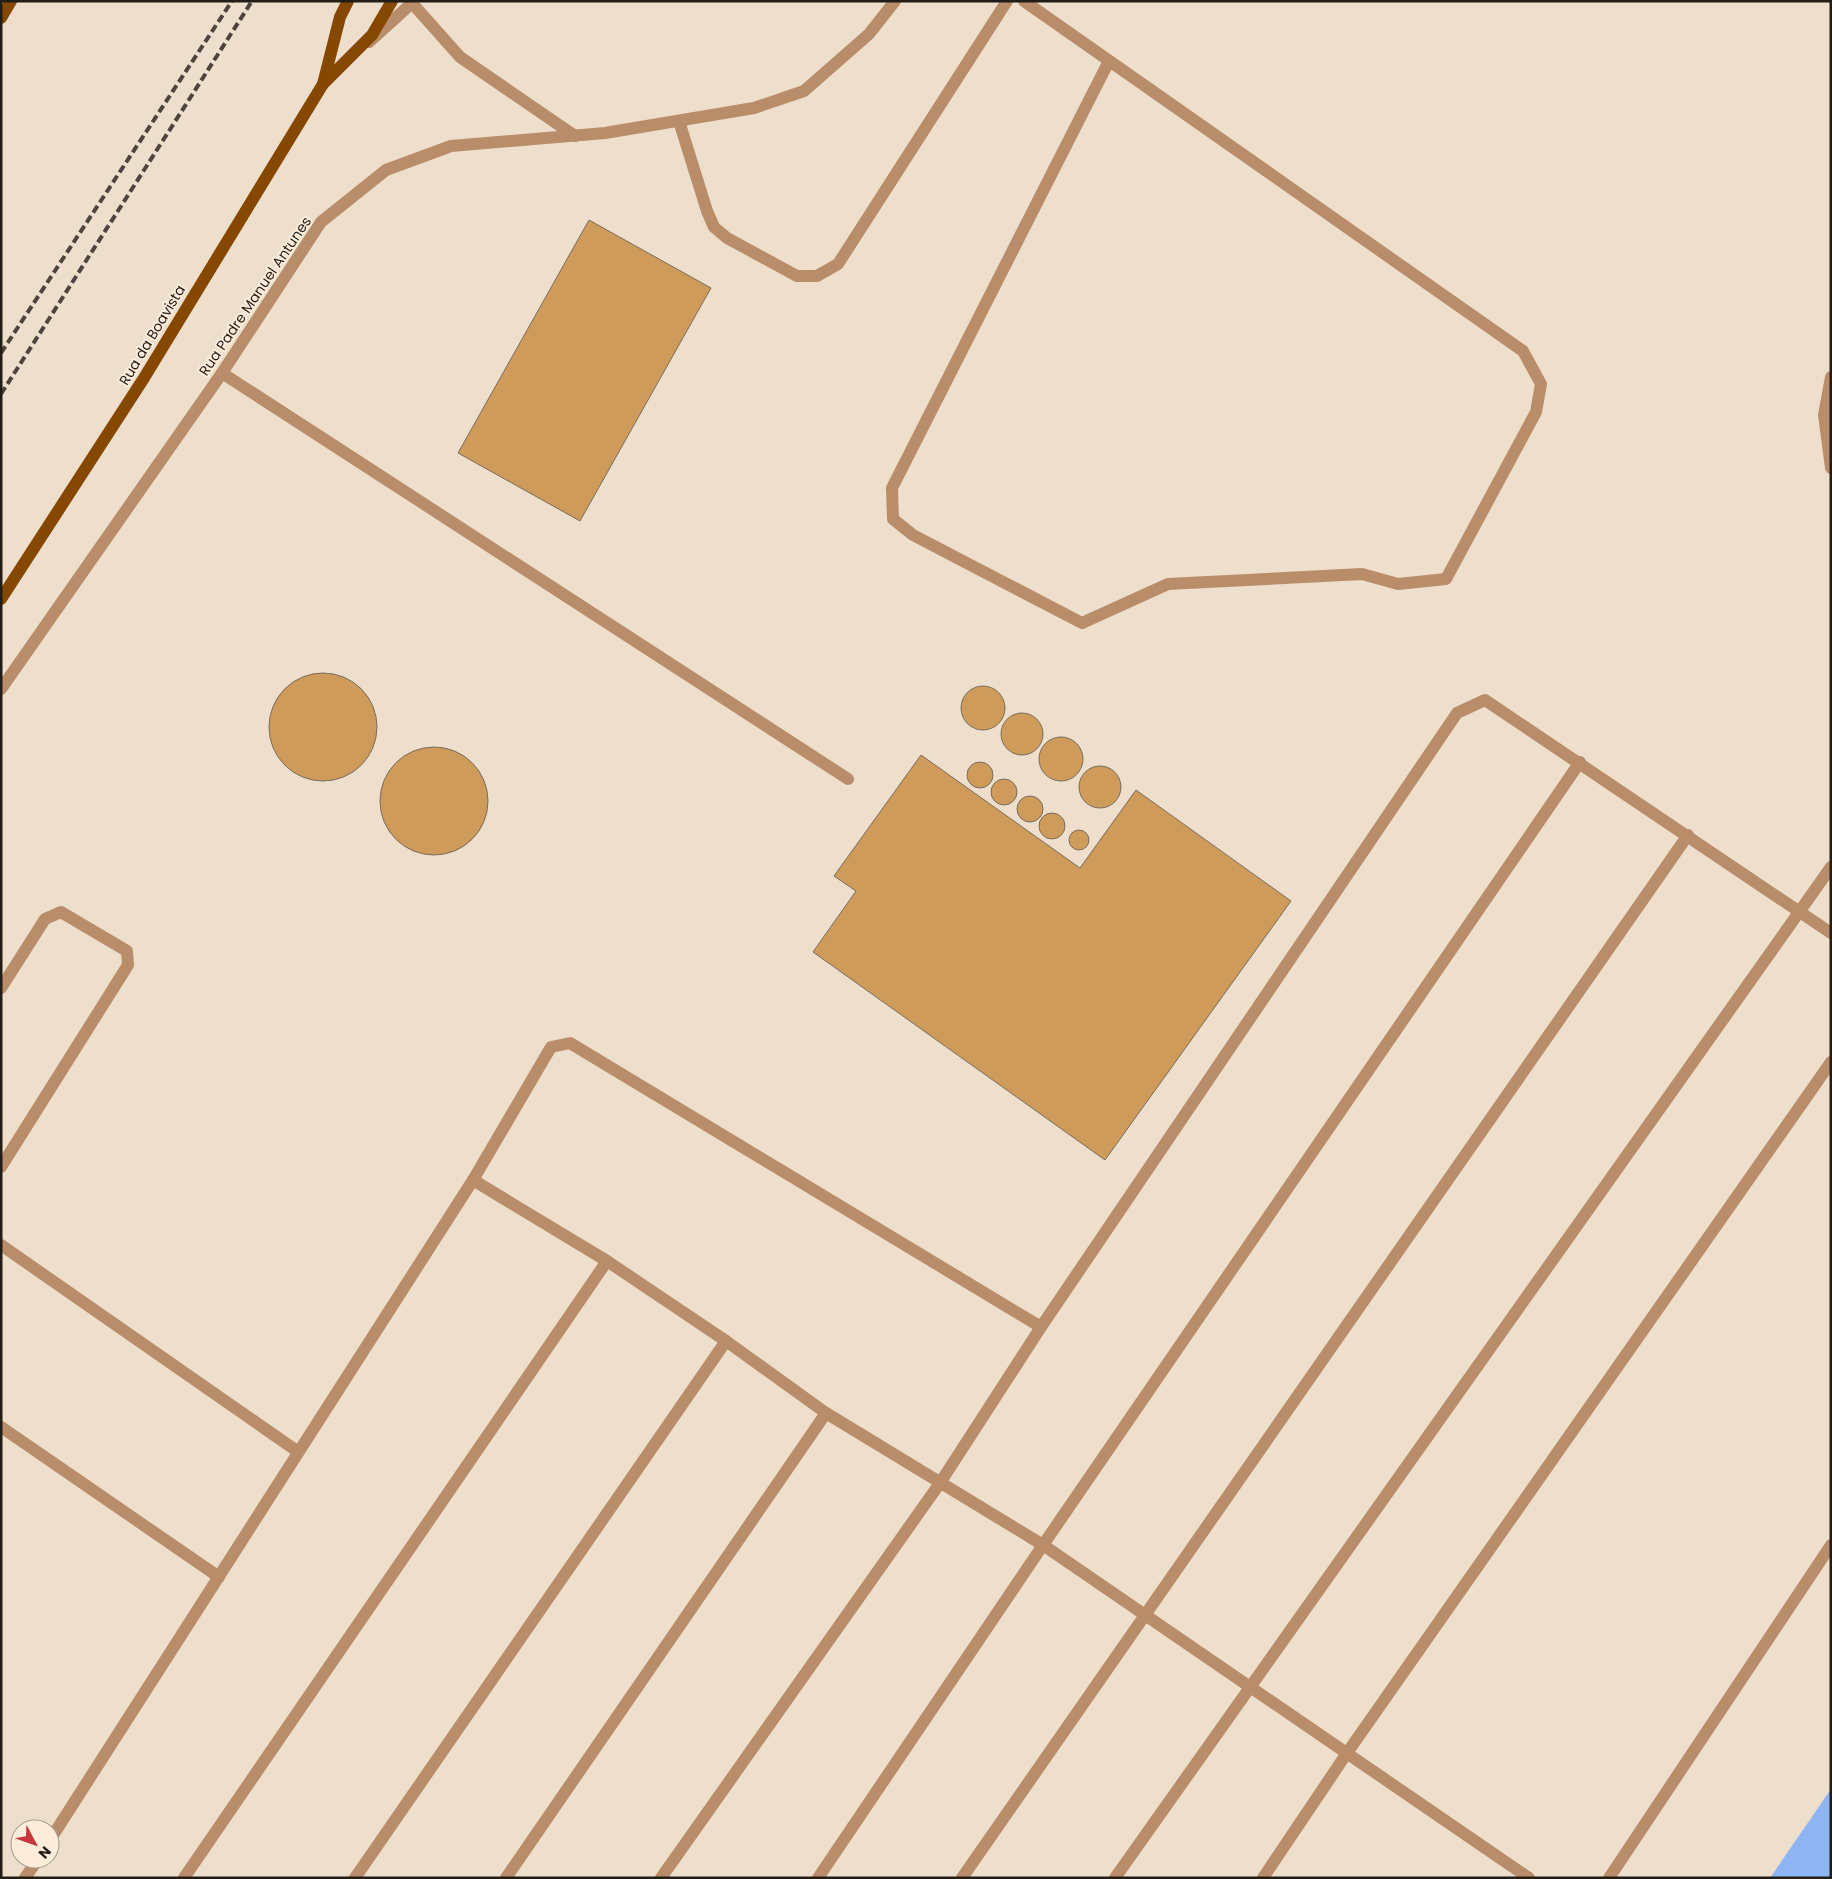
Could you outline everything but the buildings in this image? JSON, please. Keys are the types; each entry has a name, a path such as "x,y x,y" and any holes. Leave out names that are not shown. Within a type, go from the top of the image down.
{"main road":[{"path":"1,18 11,1"},
{"path":"323,84 340,17 348,1"},
{"path":"323,84 372,35 392,1"},
{"name":"Rua da Boavista","path":"1,599 144,378 323,84"}],"lane":[{"name":"Rua Padre Manuel Antunes","path":"1,689 222,374 322,222 386,170 451,146 605,133 754,108 804,90 869,34 895,1"},
{"path":"679,121 707,211 714,227 727,238 797,276 817,276 838,264 1006,1"},
{"path":"1024,1 1523,351 1541,384 1536,412 1446,580 1398,584 1362,574 1168,584 1082,623 913,535 893,519 892,488 1109,61"},
{"path":"323,84 413,2 460,57 576,136"},
{"path":"222,374 848,779"},
{"path":"1831,377 1824,415 1831,468"},
{"path":"661,1878 940,1483 1041,1326 1457,713 1485,700 1580,762 1831,933"},
{"path":"818,1878 1042,1545 1580,762"},
{"path":"962,1878 1144,1614 1688,836"},
{"path":"1115,1878 1831,867"},
{"path":"1,988 45,919 61,912 127,950 128,965 1,1167"},
{"path":"60,1824 472,1180 550,1047 570,1043 1041,1326"},
{"path":"1263,1878 1347,1753 1831,1062"},
{"path":"472,1180 607,1261 726,1341 826,1413 1042,1545 1529,1878"},
{"path":"1,1245 297,1451"},
{"path":"184,1878 607,1261"},
{"path":"355,1878 726,1341"},
{"path":"506,1878 826,1413"},
{"path":"1,1427 219,1577"},
{"path":"1609,1878 1831,1545"}],"water":[{"path":"1831,1789 1831,1878 1770,1878"}],"railway":[{"path":"1,353 232,1"},
{"path":"1,394 252,1"}]}
